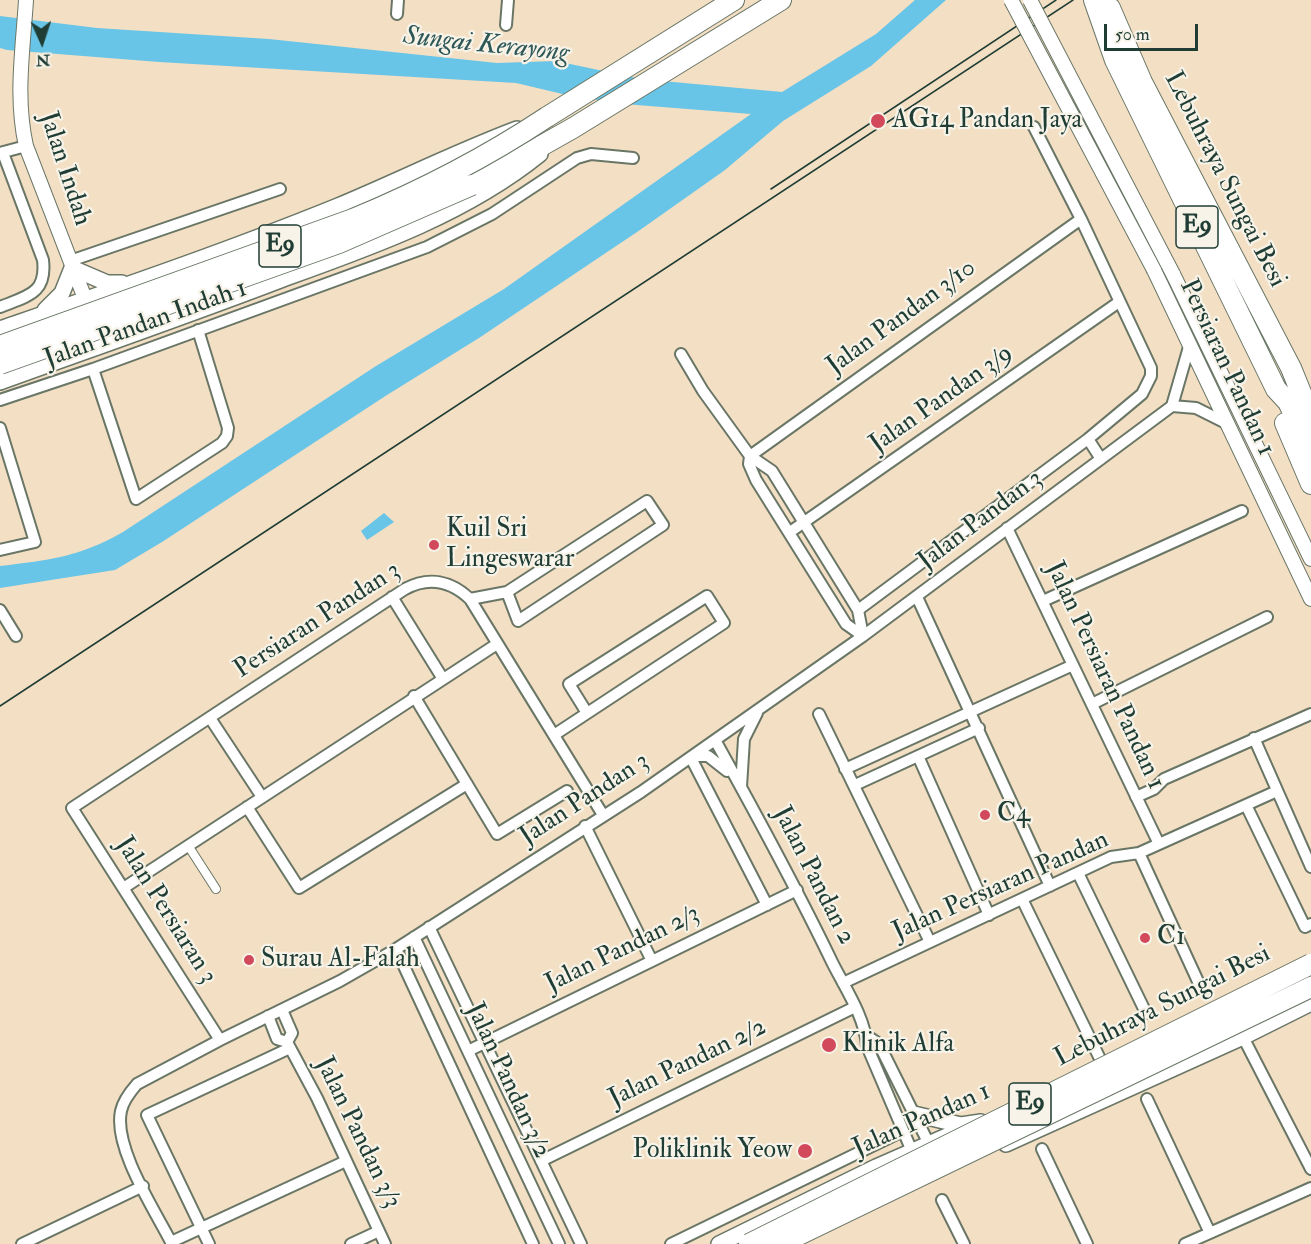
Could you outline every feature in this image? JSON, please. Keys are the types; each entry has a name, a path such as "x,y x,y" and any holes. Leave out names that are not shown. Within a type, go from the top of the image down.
{"highway":[{"name":"E9","path":"0,346 353,219 405,198 462,170 734,0"},
{"name":"E9","path":"0,364 339,243 471,185 575,126 781,0"},
{"name":"Lebuhraya Sungai Besi","path":"1094,0 1115,60 1276,389 1288,402 1311,448"},
{"name":"Lebuhraya Sungai Besi","path":"1108,0 1111,14 1142,82 1291,368 1311,417"},
{"path":"1291,368 1311,393"},
{"path":"1276,389 1279,407 1311,484"},
{"name":"Lebuhraya Sungai Besi","path":"749,1244 1311,964"},
{"name":"Lebuhraya Sungai Besi","path":"793,1244 1311,987"}],"main road":[{"path":"0,329 337,206 468,147 547,117"},
{"path":"0,382 333,261 418,226 513,177 575,126"},
{"path":"39,315 55,303 71,264 106,283 125,284"},
{"path":"125,284 120,290 118,308 125,322 142,331"},
{"path":"39,315 46,318 57,331 61,347 57,362"},
{"name":"Jalan Pandan 1","path":"719,1244 929,1143 981,1122 1311,973"},
{"path":"793,1244 925,1181 1243,1037 1311,1003"},
{"path":"914,1114 961,1125 981,1122"}],"street":[{"name":"Jalan Indah","path":"26,0 19,113 26,146 102,345"},
{"path":"397,14 399,0"},
{"path":"506,25 508,0"},
{"name":"Persiaran Pandan 1","path":"1011,0 1154,270 1224,422 1311,598"},
{"name":"Persiaran Pandan 1","path":"1030,0 1173,274 1311,559"},
{"path":"858,610 1088,439 1142,394 1151,376 1151,368 1081,219 1034,127"},
{"path":"0,307 31,295 40,287 45,273 43,260 1,153 26,146"},
{"name":"Jalan Pandan Indah 1","path":"0,400 93,369 427,247 483,219 577,158 591,154 633,158"},
{"path":"71,264 280,189"},
{"name":"Jalan Pandan 3/10","path":"750,456 1081,219"},
{"path":"333,261 340,278"},
{"name":"Jalan Pandan 3/9","path":"790,532 1119,302"},
{"path":"93,369 136,499 222,443 227,436 228,428 198,330"},
{"path":"1189,347 1172,406 1196,408 1224,422"},
{"path":"681,354 703,391 750,456 772,471 858,610 864,636"},
{"name":"Jalan Pandan 3","path":"172,1243 124,1146 121,1111 137,1084 340,981 396,949 692,757 864,636 1172,406"},
{"path":"0,428 35,542 0,550"},
{"path":"1088,439 1101,459"},
{"path":"750,456 749,464 756,480 846,624 864,636"},
{"path":"470,599 507,592 647,501 663,525 518,621 507,592"},
{"path":"1043,601 1242,511"},
{"name":"Jalan Persiaran Pandan 1","path":"1007,528 1159,844"},
{"name":"Persiaran Pandan 3","path":"72,808 392,597 414,584 435,581 454,586 470,599 603,815"},
{"path":"554,735 724,622 707,596 569,684 587,713"},
{"path":"392,597 443,679"},
{"path":"917,597 1050,886"},
{"path":"0,610 16,636"},
{"path":"1092,704 1267,617"},
{"path":"125,887 189,847 414,696 497,644"},
{"path":"845,769 1073,664"},
{"path":"414,696 497,834 567,790"},
{"path":"741,787 744,739 760,709"},
{"path":"819,714 930,942"},
{"path":"1136,797 1154,789 1164,779 1311,714"},
{"path":"210,718 262,798"},
{"path":"855,785 979,728"},
{"path":"1254,738 1277,791 1306,844 1311,867"},
{"name":"Jalan Pandan 2","path":"715,740 797,890 855,1006 866,1035 867,1046 925,1181"},
{"path":"741,787 716,760 708,756 692,757 767,905"},
{"path":"918,756 989,915"},
{"path":"247,807 299,888 466,784"},
{"name":"Jalan Persiaran Pandan","path":"843,983 1110,857 1139,853 1277,791"},
{"path":"1246,805 1305,927 1311,924"},
{"name":"Jalan Persiaran 3","path":"72,808 125,887 220,1040"},
{"path":"585,826 652,961"},
{"path":"189,847 216,889"},
{"path":"1139,853 1202,988"},
{"path":"1078,873 1146,1012"},
{"name":"Jalan Pandan 2/3","path":"468,1051 797,890"},
{"path":"1022,899 1104,1067"},
{"path":"429,927 581,1244"},
{"name":"Jalan Pandan 3/2","path":"414,937 559,1244"},
{"name":"Jalan Pandan 3/2","path":"396,949 533,1244"},
{"name":"Jalan Pandan 2/2","path":"541,1161 855,1006"},
{"name":"Jalan Pandan 3/3","path":"282,1010 292,1033 289,1045"},
{"name":"Jalan Pandan 3/3","path":"268,1016 277,1039 289,1045 385,1244"},
{"name":"Jalan Pandan 2","path":"866,1035 879,1044 944,1173"},
{"path":"1243,1037 1311,1169"},
{"path":"209,1244 147,1115 289,1045"},
{"path":"1147,1099 1210,1233"},
{"path":"671,1244 903,1131"},
{"path":"1042,1149 1087,1244"},
{"path":"172,1243 346,1161"},
{"path":"21,1244 142,1186"},
{"path":"1185,1244 1311,1188"},
{"path":"942,1200 964,1244"},
{"path":"784,1212 793,1244"},
{"path":"351,1244 379,1231"}],"water":[{"path":"915,0 946,0 871,66 783,121 725,170 640,230 479,338 387,395 162,542 115,570 0,588 0,566 64,556 92,547 123,532 376,366 504,289 751,114 624,104 571,96 516,83 159,62 7,50 0,48 0,16 97,28 269,39 497,63 556,61 641,79 782,92 876,34"},
{"path":"384,513 394,522 367,540 361,531"}],"tram line":[{"path":"771,189 1056,0"},
{"path":"0,706 1073,0"}],"place":[{"name":"AG14 Pandan Jaya","path":"878,121"},
{"name":"Kuil Sri Lingeswarar","path":"434,545"},
{"name":"C4","path":"985,815"},
{"name":"C1","path":"1145,938"},
{"name":"Surau Al-Falah","path":"249,960"},
{"name":"Klinik Alfa","path":"829,1045"},
{"name":"Poliklinik Yeow","path":"805,1151"}],"water label":[{"name":"Sungai Kerayong","path":"486,46"}]}
